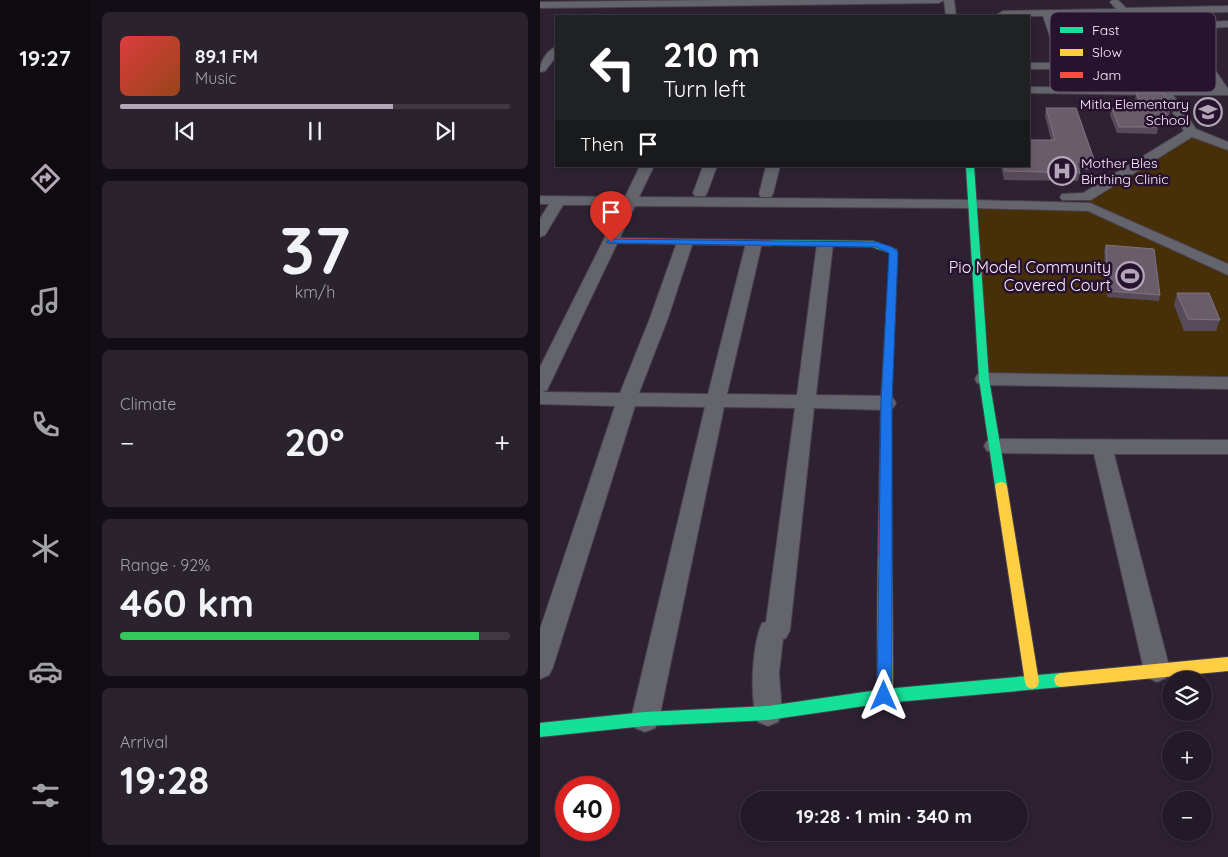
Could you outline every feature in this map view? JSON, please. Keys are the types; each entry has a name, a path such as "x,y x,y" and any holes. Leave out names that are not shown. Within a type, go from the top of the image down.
{"street":[{"path":"540,14 544,5 726,1 769,6 939,0"},
{"path":"949,0 951,15"},
{"path":"1114,0 1123,11"},
{"path":"720,15 726,1"},
{"path":"672,15 679,3"},
{"path":"630,15 638,4"},
{"path":"584,15 592,5"},
{"path":"1082,12 1228,10"},
{"path":"1003,12 1050,14"},
{"path":"1047,14 1050,22"},
{"path":"540,69 555,51"},
{"path":"1030,66 1050,66"},
{"path":"540,69 555,69"},
{"path":"1216,78 1226,92"},
{"path":"1030,90 1050,90"},
{"path":"1166,92 1191,132 1228,146"},
{"path":"1088,202 1191,132"},
{"path":"541,380 646,167"},
{"path":"700,193 710,167"},
{"path":"766,194 773,167"},
{"path":"970,167 984,379 1032,682"},
{"path":"540,192 822,204 973,200"},
{"path":"540,200 558,201 700,193 1088,202 1228,270"},
{"path":"540,232 558,201"},
{"path":"611,242 877,245 889,248 894,252 886,403 884,696"},
{"path":"540,667 627,400 659,318 685,242"},
{"path":"645,719 716,400 754,243"},
{"path":"768,713 766,673 771,630 777,630 825,244"},
{"path":"984,379 1228,383"},
{"path":"540,398 886,403"},
{"path":"994,446 1228,447"},
{"path":"1102,446 1158,670"},
{"path":"540,730 645,719 768,713 884,696 1228,664"}],"shaded area":[{"path":"1191,132 1228,146 1228,383 984,379 973,204 1090,206 1086,197"}],"building":[{"path":"1136,93 1163,93 1171,108 1163,108 1168,117 1154,118 1158,127 1119,127 1112,108 1121,109 1119,103 1139,100"},
{"path":"1046,108 1076,108 1095,162 1076,162 1080,173 1005,171 1004,167 1030,167 1030,140 1055,140"},
{"name":"Pio Model Community Covered Court","path":"1106,245 1154,249 1160,295 1108,291"},
{"path":"1177,293 1209,293 1220,320 1188,319"}],"traffic: fast":[{"path":"970,167 984,379 1001,486"},
{"path":"771,243 873,244 894,252 886,400"},
{"path":"540,730 645,719 768,713 885,696 1061,680"}],"traffic: slow":[{"path":"1001,486 1032,682"},
{"path":"885,557 885,696"},
{"path":"1061,680 1228,664"}],"traffic: jam":[{"path":"611,241 771,243"},
{"path":"885,557 886,400"}],"place":[{"name":"Mitla Elementary School","path":"1208,112"},
{"name":"Mother Bles Birthing Clinic","path":"1062,171"},
{"name":"Pio Model Community Covered Court","path":"1130,276"}],"route":[{"path":"611,242 880,245 894,252 886,403 884,696"}]}
